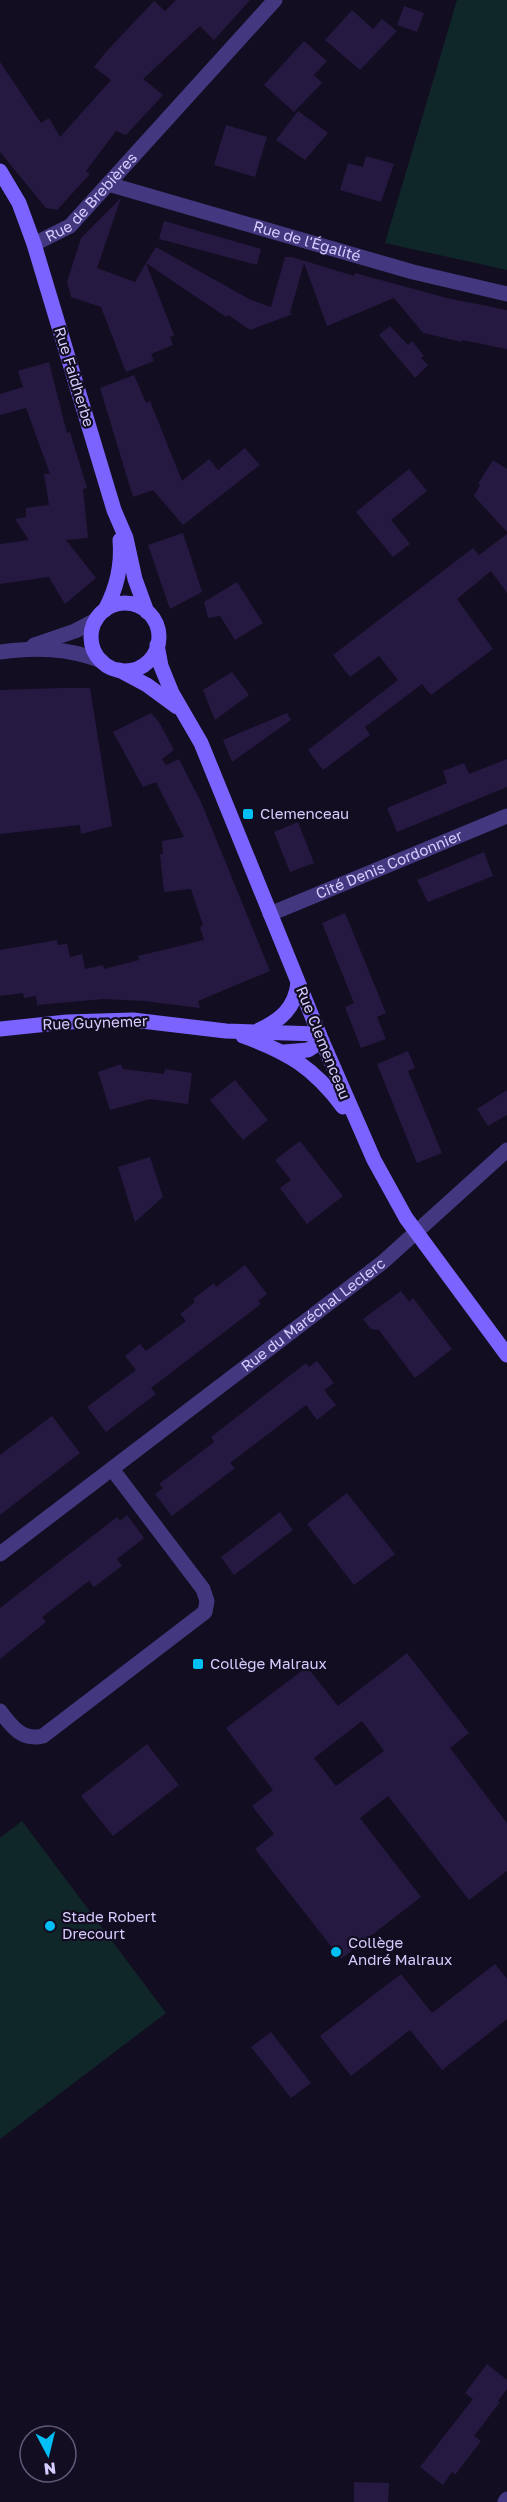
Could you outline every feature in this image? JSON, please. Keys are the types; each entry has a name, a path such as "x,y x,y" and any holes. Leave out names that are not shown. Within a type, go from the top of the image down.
{"street":[{"name":"Rue de Brebières","path":"34,244 70,226 275,0"},
{"name":"Rue Faidherbe","path":"0,171 19,203 34,244 114,510 120,541 120,564 115,590 100,615"},
{"name":"Rue de l'Égalité","path":"108,184 413,272 507,294"},
{"name":"Rue Faidherbe","path":"114,510 126,538 135,579 147,612"},
{"path":"0,652 20,649 61,636 126,603 140,606 157,627 157,645 145,664 132,669 118,670 102,661 63,650 20,649"},
{"path":"100,615 91,642 94,651 102,661"},
{"name":"Rue Clemenceau","path":"157,645 165,678 179,708 201,743 358,1127 392,1194 416,1233 507,1355"},
{"name":"Rue Clemenceau","path":"118,670 179,708"},
{"name":"Cité Denis Cordonnier","path":"270,914 507,816"},
{"name":"Rue Guynemer","path":"254,1032 271,1025 286,1014 294,1000 298,983"},
{"name":"Rue Guynemer","path":"0,1029 67,1022 133,1020 226,1031 320,1038"},
{"name":"Rue Guynemer","path":"226,1031 284,1052 296,1059 320,1078 358,1127"},
{"path":"284,1052 308,1050 320,1038"},
{"name":"Rue du Maréchal Leclerc","path":"0,1554 416,1233 507,1150"},
{"path":"0,1712 16,1731 24,1736 30,1738 43,1736 205,1612 207,1601 203,1589 112,1469"}],"green space":[{"path":"457,0 507,0 507,270 385,243"},
{"name":"Stade Robert Drecourt","path":"22,1821 166,2013 0,2139 0,1838"}],"building":[{"path":"176,0 250,0 214,40 200,26 143,79 163,95 126,135 116,131 86,171 90,174 57,210 46,208 0,152 0,62 41,123 49,118 60,137 111,80 94,67 105,53 154,1 165,11"},
{"path":"404,6 424,13 417,32 397,25"},
{"path":"352,10 373,29 382,19 397,31 360,70 325,40"},
{"path":"304,41 327,61 314,75 322,83 294,112 264,85"},
{"path":"298,111 328,133 305,160 276,140"},
{"path":"226,125 267,137 255,177 214,165"},
{"path":"366,156 394,164 381,202 340,190 348,163 363,167"},
{"path":"121,198 97,268 135,282 146,263 174,335 170,337 173,345 151,354 154,361 126,372 101,307 71,297 67,282 81,238"},
{"path":"164,221 261,249 257,265 159,239"},
{"path":"156,247 251,300 271,307 285,257 292,257 354,276 355,273 447,298 507,310 507,349 423,333 394,298 327,326 304,263 290,313 293,314 250,330 228,315 226,317 146,263"},
{"path":"390,326 408,345 412,341 424,356 421,358 428,365 415,378 379,335"},
{"path":"49,362 67,433 70,432 87,488 83,489 88,538 66,540 96,578 65,604 49,577 0,584 0,544 29,540 15,519 26,517 26,508 49,505 44,474 50,474 26,408 0,415 0,394 23,387 18,371"},
{"path":"134,375 146,403 150,401 182,481 209,459 218,470 245,448 260,465 183,525 153,490 133,497 100,388"},
{"path":"493,460 507,469 507,532 474,496 480,485 478,484"},
{"path":"409,469 427,491 391,520 410,544 393,557 356,512"},
{"path":"183,533 202,592 170,609 148,545"},
{"path":"507,534 507,593 491,571 457,599 493,649 431,695 422,684 365,727 370,735 323,770 308,750 398,680 379,656 350,677 333,655 473,548 479,555"},
{"path":"237,582 263,623 235,640 220,616 208,618 204,602"},
{"path":"232,672 249,695 215,720 203,690"},
{"path":"90,688 112,826 81,834 80,825 0,834 0,690"},
{"path":"151,713 159,722 174,750 162,759 166,765 179,759 201,802 270,971 198,1001 200,1008 104,999 37,1005 36,996 24,998 23,993 0,996 0,950 57,940 58,945 67,944 70,957 82,954 85,969 103,965 104,969 139,960 138,956 204,940 200,927 203,925 191,889 164,892 160,854 163,854 162,841 184,837 156,782 143,787 113,732"},
{"path":"287,713 291,720 232,762 223,740"},
{"path":"507,759 507,787 397,832 387,808 447,783 443,771 464,763 469,774"},
{"path":"298,822 314,863 290,872 274,832"},
{"path":"484,852 493,876 428,902 417,880"},
{"path":"345,913 386,1013 377,1017 386,1039 361,1048 345,1007 354,1003 322,923"},
{"path":"408,1051 415,1068 408,1071 442,1153 417,1163 377,1064"},
{"path":"121,1064 123,1069 164,1074 165,1069 192,1073 188,1104 150,1099 110,1110 98,1072"},
{"path":"235,1080 268,1120 243,1140 210,1100"},
{"path":"507,1090 507,1115 488,1126 477,1109"},
{"path":"300,1141 343,1196 307,1224 280,1188 291,1180 275,1160"},
{"path":"150,1157 163,1197 135,1222 118,1167"},
{"path":"245,1265 267,1294 258,1301 261,1304 151,1388 156,1394 106,1432 87,1407 136,1370 125,1356 140,1344 146,1351 186,1321 180,1314 195,1302 193,1299 214,1283 216,1287"},
{"path":"401,1291 409,1302 413,1298 452,1349 415,1378 379,1330 371,1329 363,1319"},
{"path":"317,1361 334,1383 324,1390 336,1405 317,1420 306,1405 230,1463 235,1468 172,1516 155,1494 163,1488 159,1484 214,1442 211,1437 306,1363 309,1367"},
{"path":"52,1416 80,1453 0,1515 0,1455"},
{"path":"347,1493 395,1554 354,1585 307,1524"},
{"path":"280,1512 293,1530 234,1575 221,1557"},
{"path":"127,1515 144,1538 117,1559 122,1566 94,1587 89,1581 42,1617 46,1622 0,1659 0,1608 117,1517 120,1521"},
{"path":"407,1653 469,1733 450,1748 507,1823 507,1871 469,1900 388,1796 360,1818 421,1897 341,1959 255,1849 274,1834 252,1806 273,1790 226,1728 307,1667 338,1706","holes":["362,1721 384,1751 336,1786 314,1758"]},
{"path":"147,1744 179,1785 113,1836 81,1796"},
{"path":"495,1964 507,1979 507,2019 442,2070 410,2030 351,2076 320,2036 401,1974 432,2013"},
{"path":"271,2032 311,2083 291,2098 251,2047"},
{"path":"487,2364 507,2380 507,2389 474,2436 481,2441 455,2475 452,2472 443,2485 420,2467 473,2399 465,2393"},
{"path":"354,2482 389,2483 388,2502 354,2502"}],"place":[{"name":"Clemenceau","path":"248,814"},
{"name":"Collège Malraux","path":"198,1664"},
{"name":"Stade Robert Drecourt","path":"50,1926"},
{"name":"Collège André Malraux","path":"336,1952"}]}
